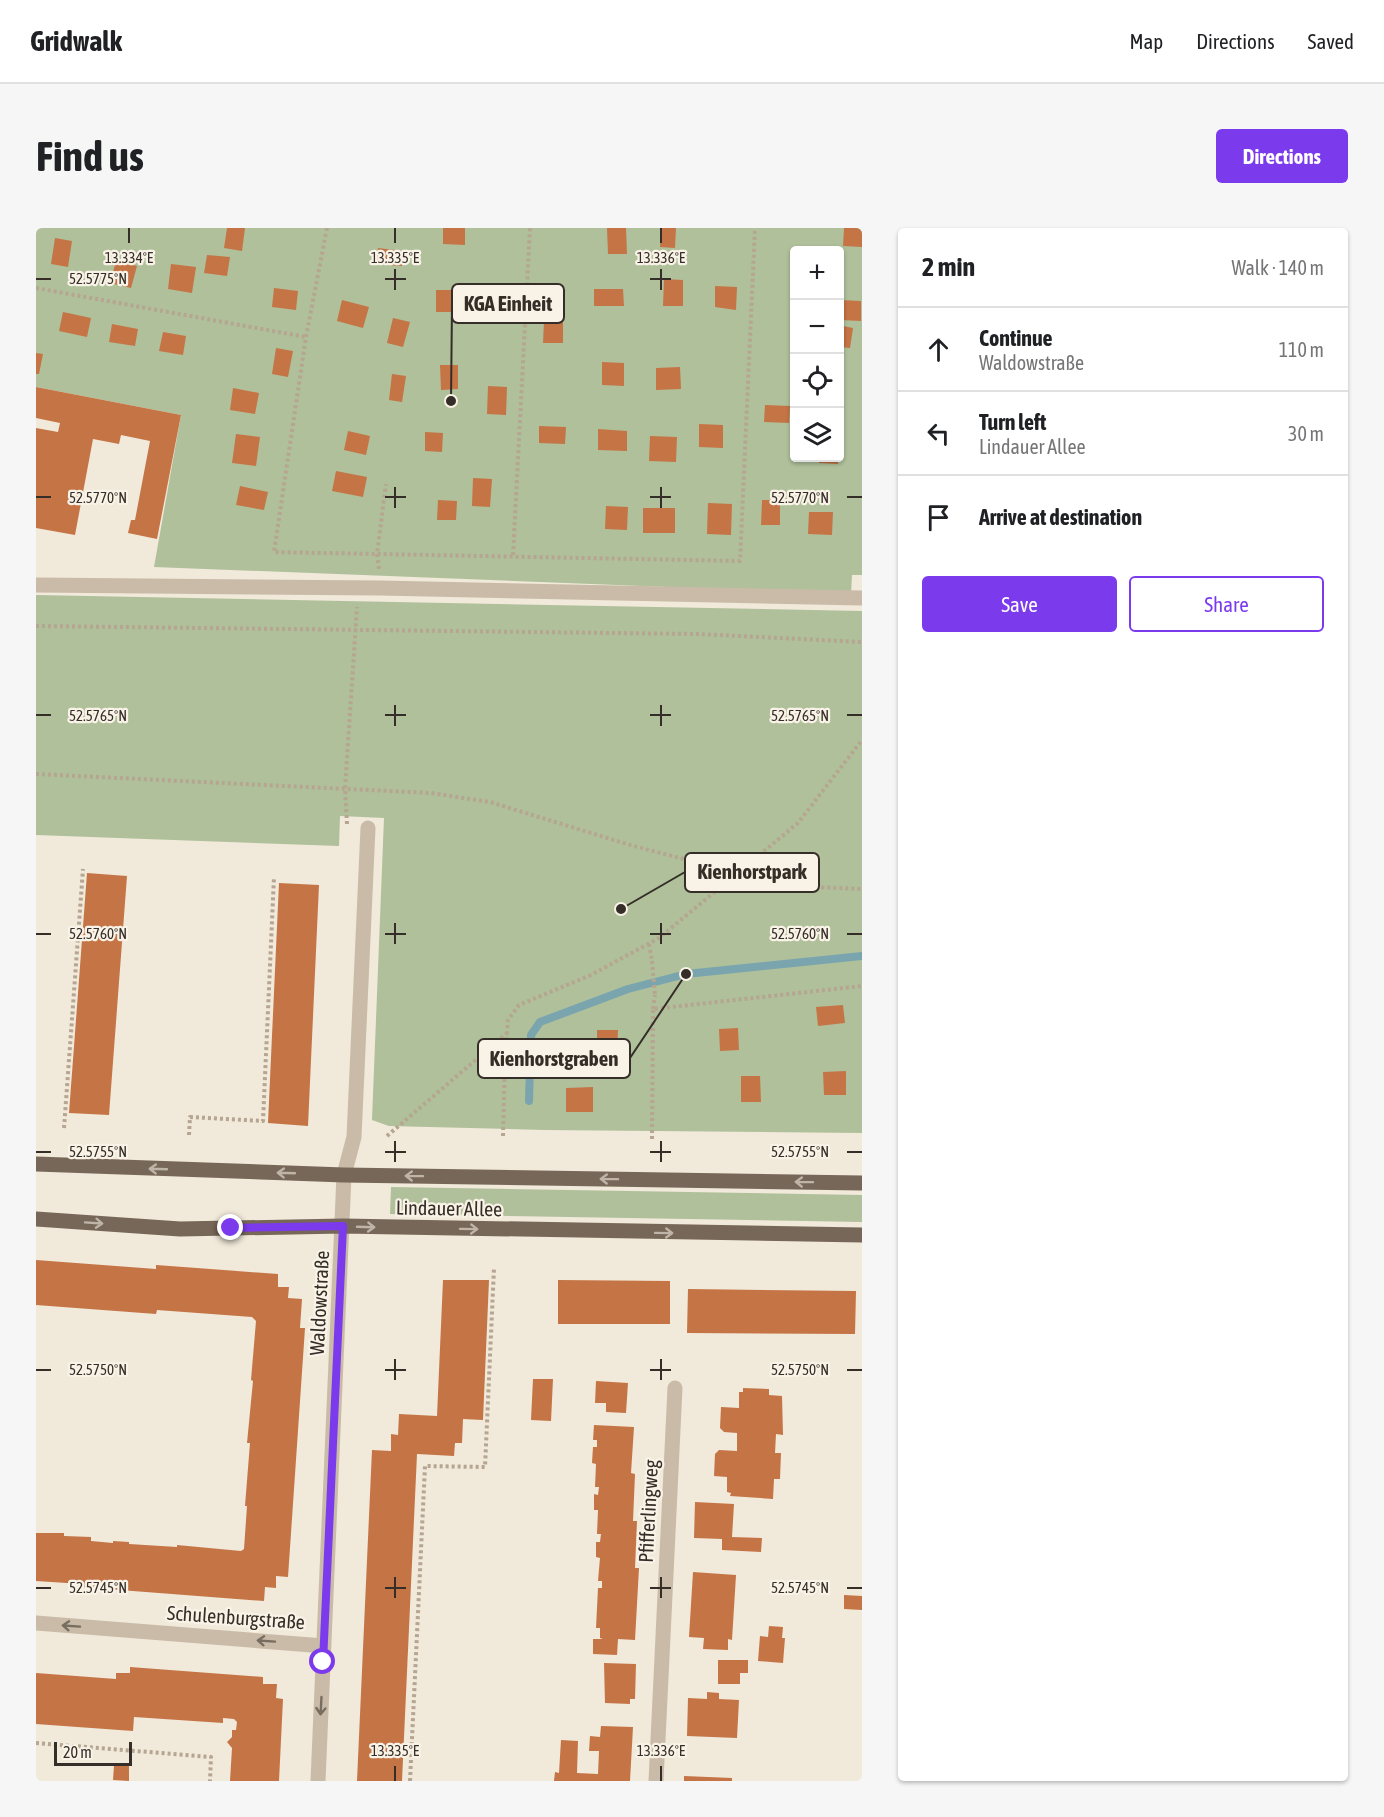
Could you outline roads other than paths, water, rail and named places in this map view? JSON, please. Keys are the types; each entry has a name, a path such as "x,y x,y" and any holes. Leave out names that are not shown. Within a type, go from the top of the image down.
{"main road":[{"name":"Lindauer Allee","path":"36,1164 344,1175 862,1183"},
{"name":"Lindauer Allee","path":"36,1219 180,1229 343,1226 862,1235"}],"street":[{"path":"36,585 380,588 862,598"},
{"name":"Waldowstraße","path":"318,1781 344,1175 354,1137 368,828"},
{"name":"Pfifferlingweg","path":"656,1781 675,1388"},
{"name":"Schulenburgstraße","path":"36,1623 324,1646"}],"waterway":[{"path":"529,1101 531,1035 540,1022 628,989 686,974 862,956"}],"place":[{"name":"KGA Einheit","path":"451,401"},
{"name":"Kienhorstpark","path":"621,909"},
{"name":"Kienhorstgraben","path":"686,974"}]}
